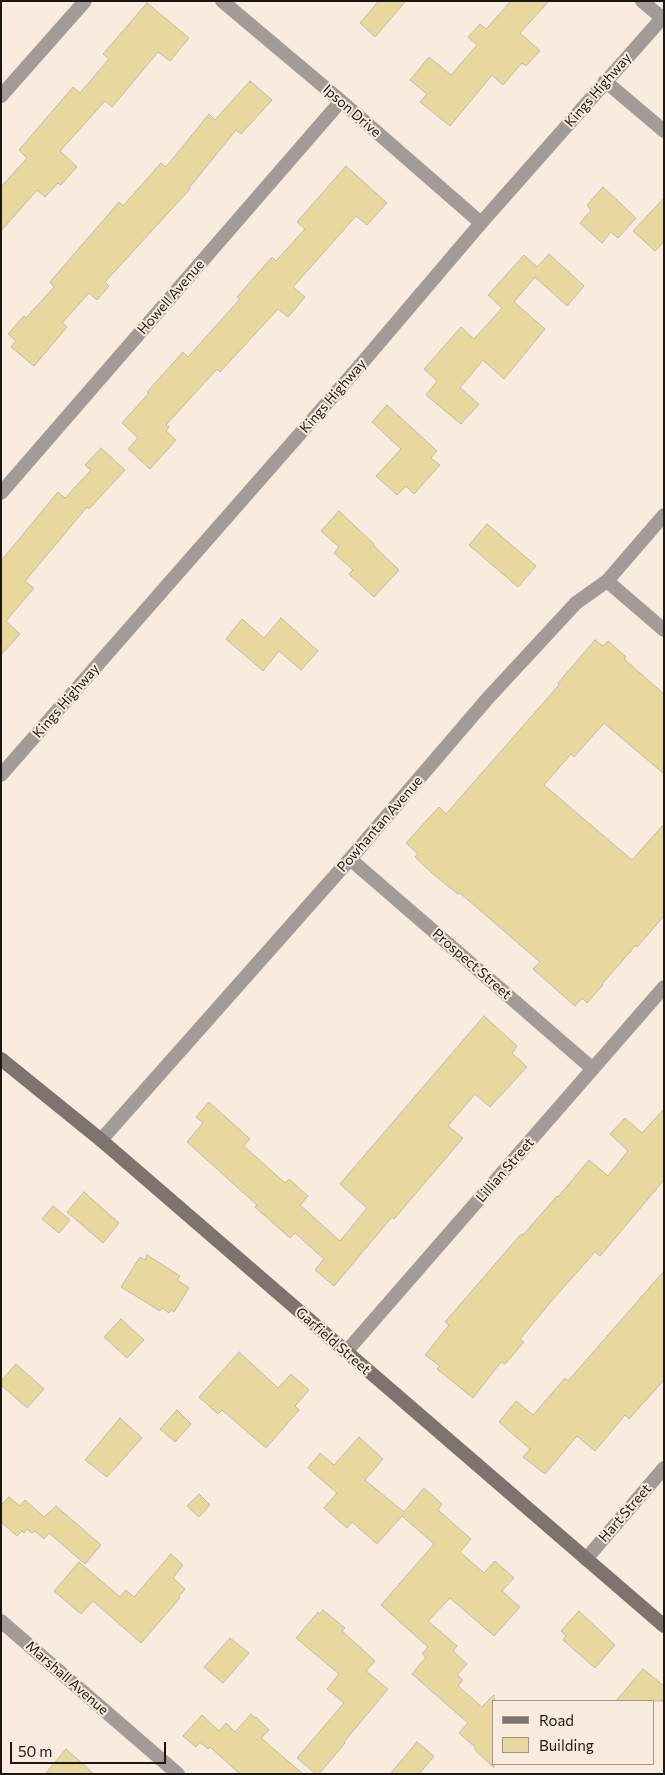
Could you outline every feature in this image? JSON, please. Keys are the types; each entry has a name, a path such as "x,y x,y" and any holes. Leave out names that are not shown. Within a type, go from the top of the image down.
{"main road":[{"name":"Garfield Street","path":"1,1059 101,1140 664,1626"}],"street":[{"path":"1,96 85,1"},
{"name":"Ipson Drive","path":"222,1 341,101 481,223"},
{"path":"642,1 663,17"},
{"name":"Kings Highway","path":"1,775 362,363 481,223 663,17"},
{"path":"606,81 664,131"},
{"name":"Howell Avenue","path":"1,494 341,101"},
{"name":"Powhantan Avenue","path":"101,1140 350,859 494,691 576,603 607,581 664,515"},
{"path":"607,581 664,630"},
{"name":"Prospect Street","path":"350,859 593,1069"},
{"name":"Lillian Street","path":"346,1352 664,987"},
{"name":"Hart Street","path":"586,1558 664,1468"},
{"name":"Marshall Avenue","path":"1,1621 178,1774"}],"building":[{"path":"379,1 406,1 375,37 360,23"},
{"path":"511,1 549,1 520,33 540,51 526,66 522,63 503,85 492,75 450,126 420,102 427,94 410,80 429,57 451,75 477,45 468,37 480,24 486,29"},
{"path":"147,3 189,38 170,61 158,52 112,107 105,101 60,151 77,167 61,185 58,183 45,197 37,190 1,231 1,187 27,158 19,150 73,87 80,93 109,59 103,54"},
{"path":"250,81 272,100 241,134 236,130 190,189 105,282 109,286 97,300 89,293 62,323 67,327 34,366 11,347 16,341 8,334 24,316 26,318 54,287 50,282 119,202 123,206 161,163 166,167 209,114 215,120"},
{"path":"346,166 387,203 367,225 356,216 293,287 305,297 288,317 278,309 220,372 217,369 166,425 169,427 166,431 176,440 150,469 128,449 138,438 122,423 183,352 188,357 240,299 237,297 272,257 276,261 305,229 297,222"},
{"path":"603,187 636,218 618,238 611,232 602,243 580,223 591,210 587,205"},
{"path":"664,198 664,242 655,251 633,231"},
{"path":"549,254 584,286 567,306 535,277 514,302 545,329 504,379 483,360 460,388 479,404 461,424 426,395 437,381 424,369 461,327 474,339 502,308 488,295 524,255 537,267"},
{"path":"387,405 437,451 431,458 440,465 414,494 406,486 397,495 376,476 401,449 372,422"},
{"path":"101,448 125,470 89,509 87,507 25,581 34,588 6,621 20,634 1,655 1,561 58,492 65,498 91,470 85,465"},
{"path":"339,511 399,570 374,597 349,574 353,570 334,553 339,547 321,531"},
{"path":"487,524 536,566 518,587 469,545"},
{"path":"281,618 318,651 301,670 279,651 263,671 226,639 242,619 264,638"},
{"path":"595,640 603,646 608,641 626,657 624,659 664,694 664,774 604,723 574,757 571,754 544,785 632,860 664,824 664,916 637,947 636,945 587,1003 582,998 575,1006 533,969 540,962 460,893 458,894 433,874 415,857 418,854 406,843 439,807 446,814 559,685 558,683"},
{"path":"484,1016 517,1046 512,1053 527,1067 490,1107 475,1094 448,1126 463,1138 394,1219 392,1217 334,1286 315,1270 324,1259 295,1233 290,1238 255,1207 257,1205 187,1142 203,1123 196,1117 209,1102 250,1139 244,1146 285,1183 289,1179 308,1196 300,1205 340,1241 367,1208 340,1184"},
{"path":"664,1109 664,1180 600,1256 595,1252 554,1298 520,1339 524,1342 505,1364 501,1362 473,1398 437,1369 440,1366 425,1355 449,1325 445,1322 521,1234 523,1235 558,1197 589,1160 608,1176 628,1151 610,1134 625,1118 642,1133"},
{"path":"84,1192 119,1223 103,1243 67,1212"},
{"path":"53,1206 70,1220 59,1233 42,1219"},
{"path":"147,1255 180,1276 177,1280 189,1288 174,1312 171,1310 169,1313 162,1308 160,1311 121,1287 140,1257 145,1260"},
{"path":"664,1271 664,1380 629,1419 625,1415 595,1451 577,1436 545,1474 523,1457 530,1449 499,1422 516,1401 533,1415 565,1378 568,1381"},
{"path":"121,1319 144,1340 127,1358 104,1337"},
{"path":"239,1352 278,1388 291,1374 309,1390 295,1406 299,1410 266,1448 222,1410 218,1414 199,1397"},
{"path":"16,1364 44,1389 27,1408 1,1385 1,1381"},
{"path":"177,1410 191,1424 175,1442 160,1429"},
{"path":"120,1418 142,1438 107,1477 85,1460"},
{"path":"359,1437 383,1459 365,1480 404,1512 424,1488 442,1504 438,1510 471,1539 460,1552 484,1573 495,1561 514,1578 502,1591 520,1607 494,1636 450,1598 428,1621 457,1646 453,1651 467,1664 457,1675 463,1680 458,1686 482,1707 494,1695 494,1700 492,1700 492,1765 494,1765 494,1768 459,1733 468,1723 412,1674 426,1657 422,1654 428,1647 381,1605 434,1544 402,1516 377,1544 352,1522 347,1528 324,1508 337,1493 308,1468 320,1453 334,1465"},
{"path":"199,1494 210,1505 199,1517 187,1506"},
{"path":"9,1497 20,1506 25,1500 44,1517 56,1506 101,1545 85,1564 49,1533 44,1539 35,1531 32,1533 27,1529 24,1533 22,1531 17,1536 1,1522 1,1505"},
{"path":"171,1554 183,1565 173,1578 185,1589 179,1596 180,1598 141,1643 93,1601 81,1614 54,1591 79,1562 120,1597 126,1590 134,1597"},
{"path":"323,1610 345,1628 342,1631 375,1661 366,1671 388,1689 319,1774 316,1774 297,1758 344,1703 327,1689 339,1674 296,1638 318,1612 320,1614"},
{"path":"579,1611 615,1645 595,1668 563,1640 566,1636 561,1631"},
{"path":"230,1638 249,1653 223,1683 204,1667"},
{"path":"643,1669 664,1686 664,1701 617,1700"},
{"path":"251,1714 269,1730 261,1738 303,1774 240,1774 210,1747 208,1749 200,1742 196,1747 183,1736 202,1715 219,1731 226,1723 235,1732"},
{"path":"417,1742 434,1756 419,1774 390,1774"},
{"path":"66,1749 94,1774 45,1774"}]}
